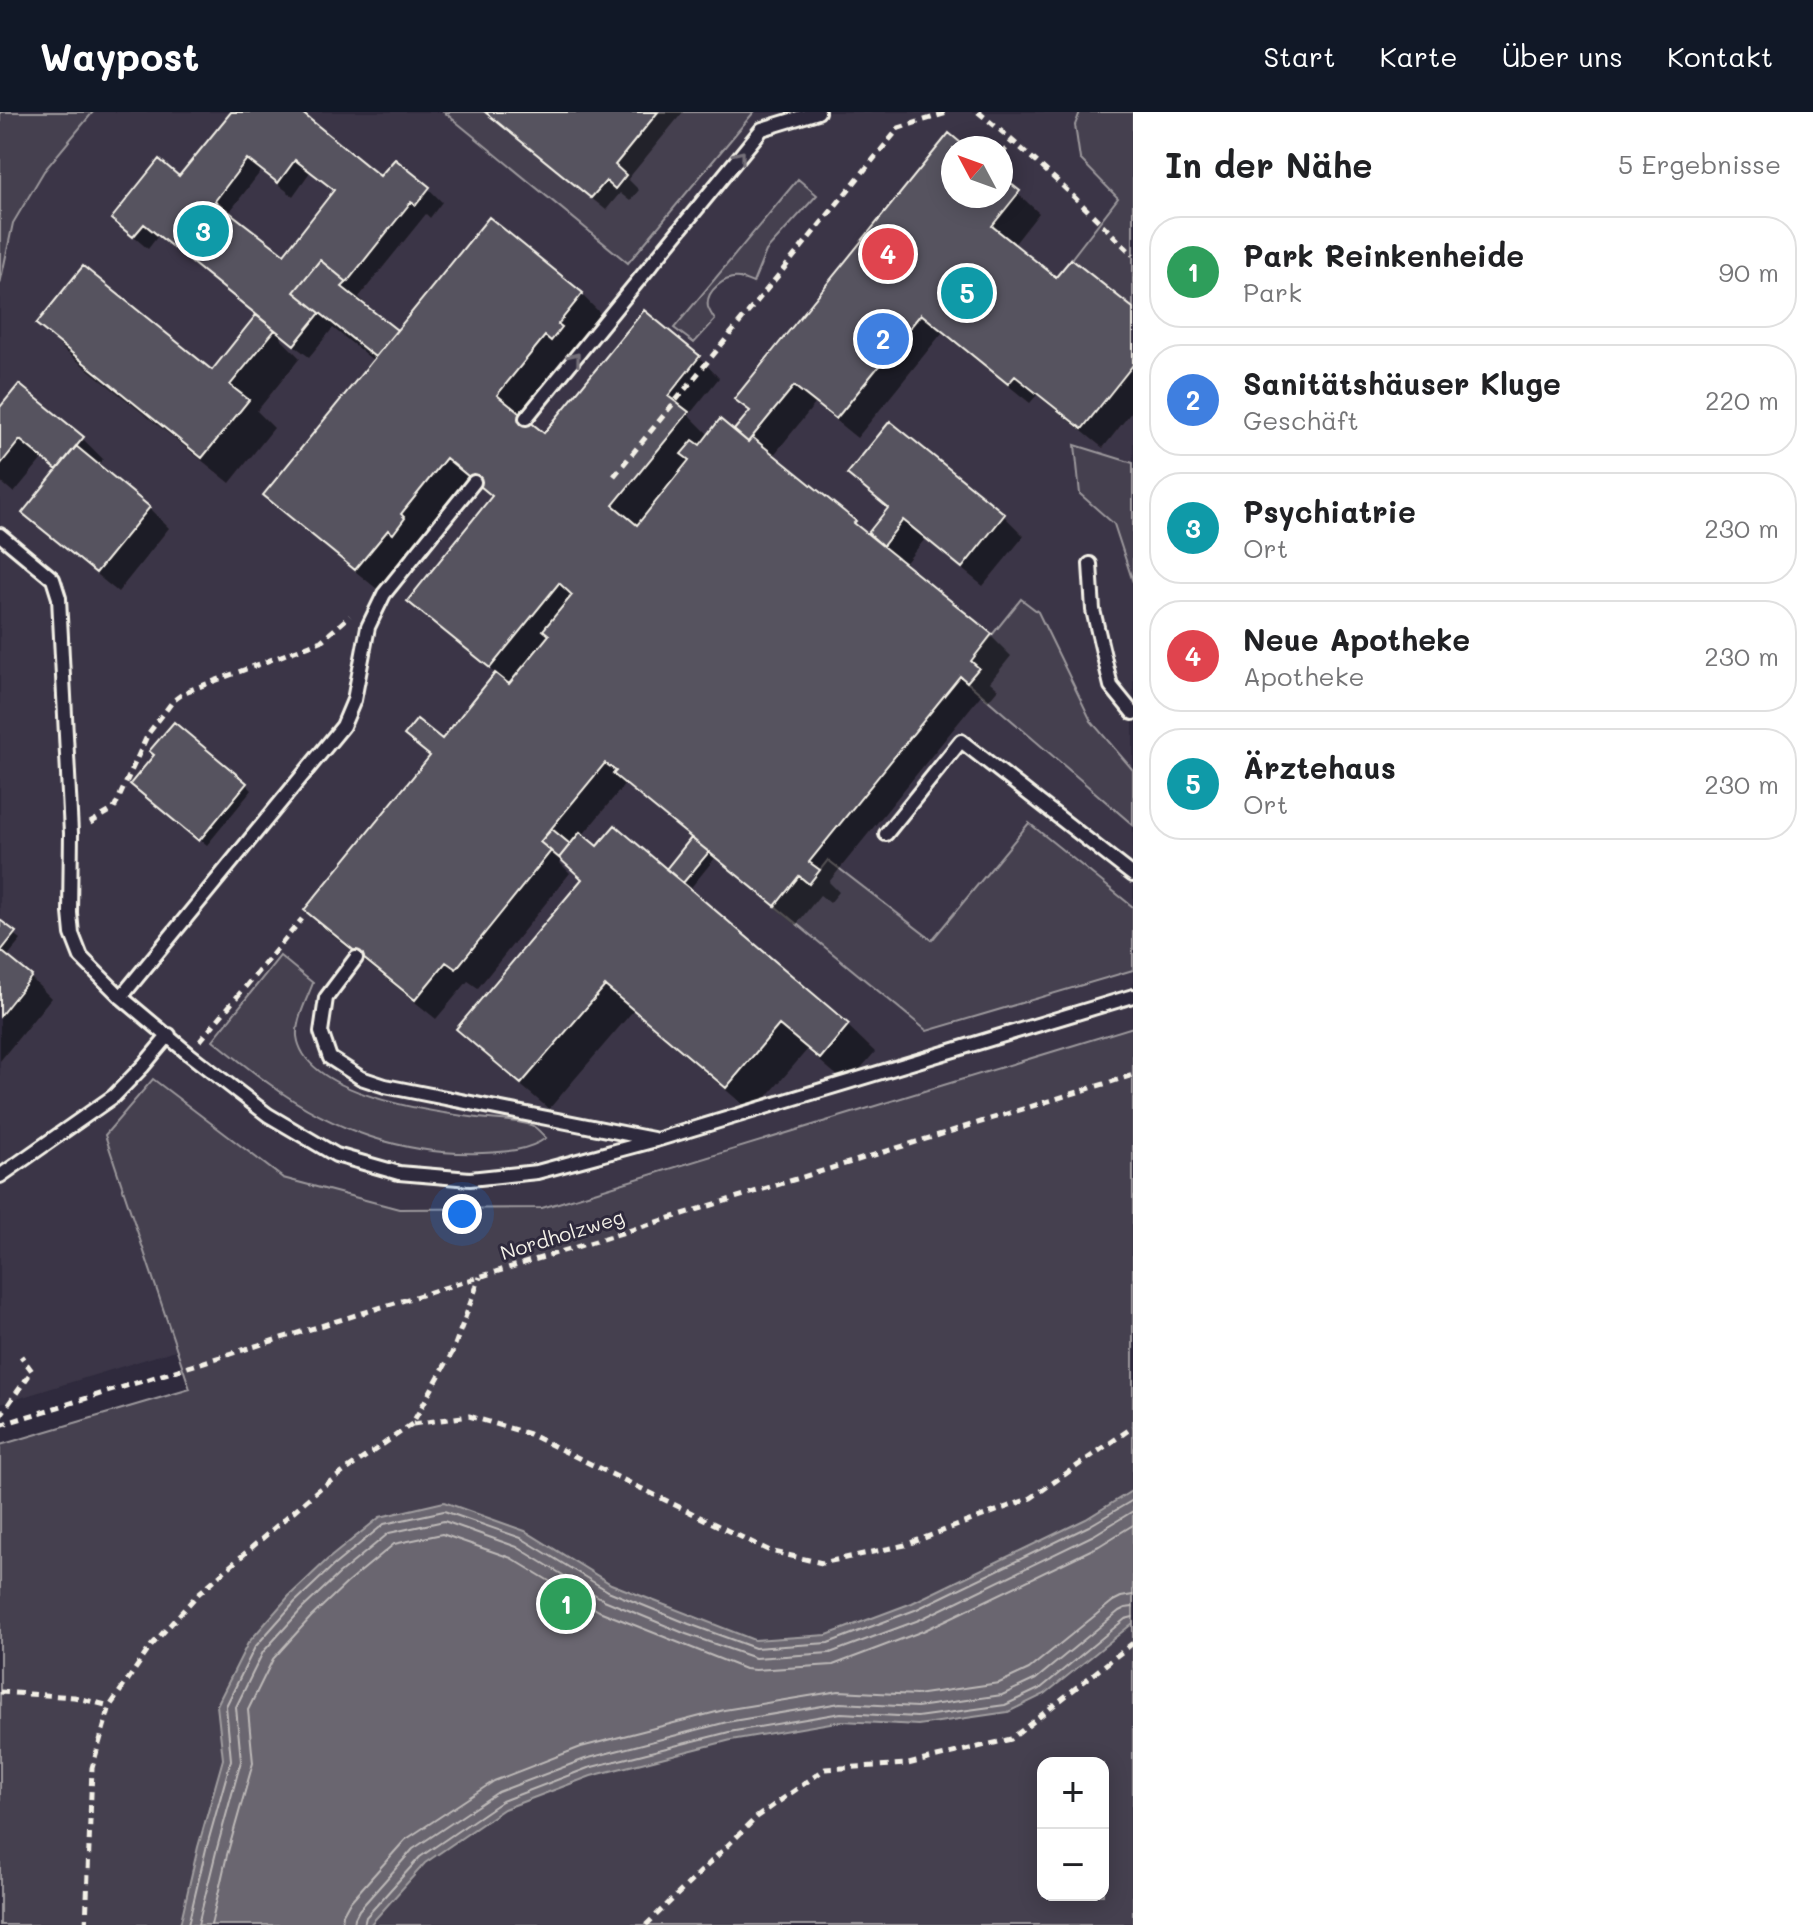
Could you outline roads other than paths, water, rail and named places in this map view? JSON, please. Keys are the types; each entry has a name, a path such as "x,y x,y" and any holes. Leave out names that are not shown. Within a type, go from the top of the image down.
{"lane":[{"path":"526,418 762,129 818,112"},
{"path":"121,997 343,726 354,700 368,627 384,594 474,482"},
{"path":"0,535 53,579 59,598 71,833 72,934 81,957 121,997 189,1054 268,1115 336,1155 399,1173 470,1179 537,1172 656,1140 1133,996"},
{"path":"1090,564 1093,610 1111,686 1133,713"},
{"path":"886,834 961,741 1133,875"},
{"path":"356,958 326,998 321,1032 330,1058 361,1078 385,1086 656,1140"},
{"path":"0,1176 114,1096 169,1035"}],"water":[{"path":"1133,1490 1133,1623 1045,1694 1008,1712 918,1725 842,1721 731,1740 591,1776 504,1809 425,1863 370,1925 180,1925 223,1759 217,1705 248,1643 289,1596 380,1517 444,1502 525,1531 611,1584 754,1640 827,1635 912,1603 1086,1519"}],"place":[{"name":"Psychiatrie","path":"203,231"},
{"name":"Neue Apotheke","path":"888,254"},
{"name":"Ärztehaus","path":"967,293"},
{"name":"Sanitätshäuser Kluge","path":"883,339"},
{"name":"Park Reinkenheide","path":"566,1604"}]}
